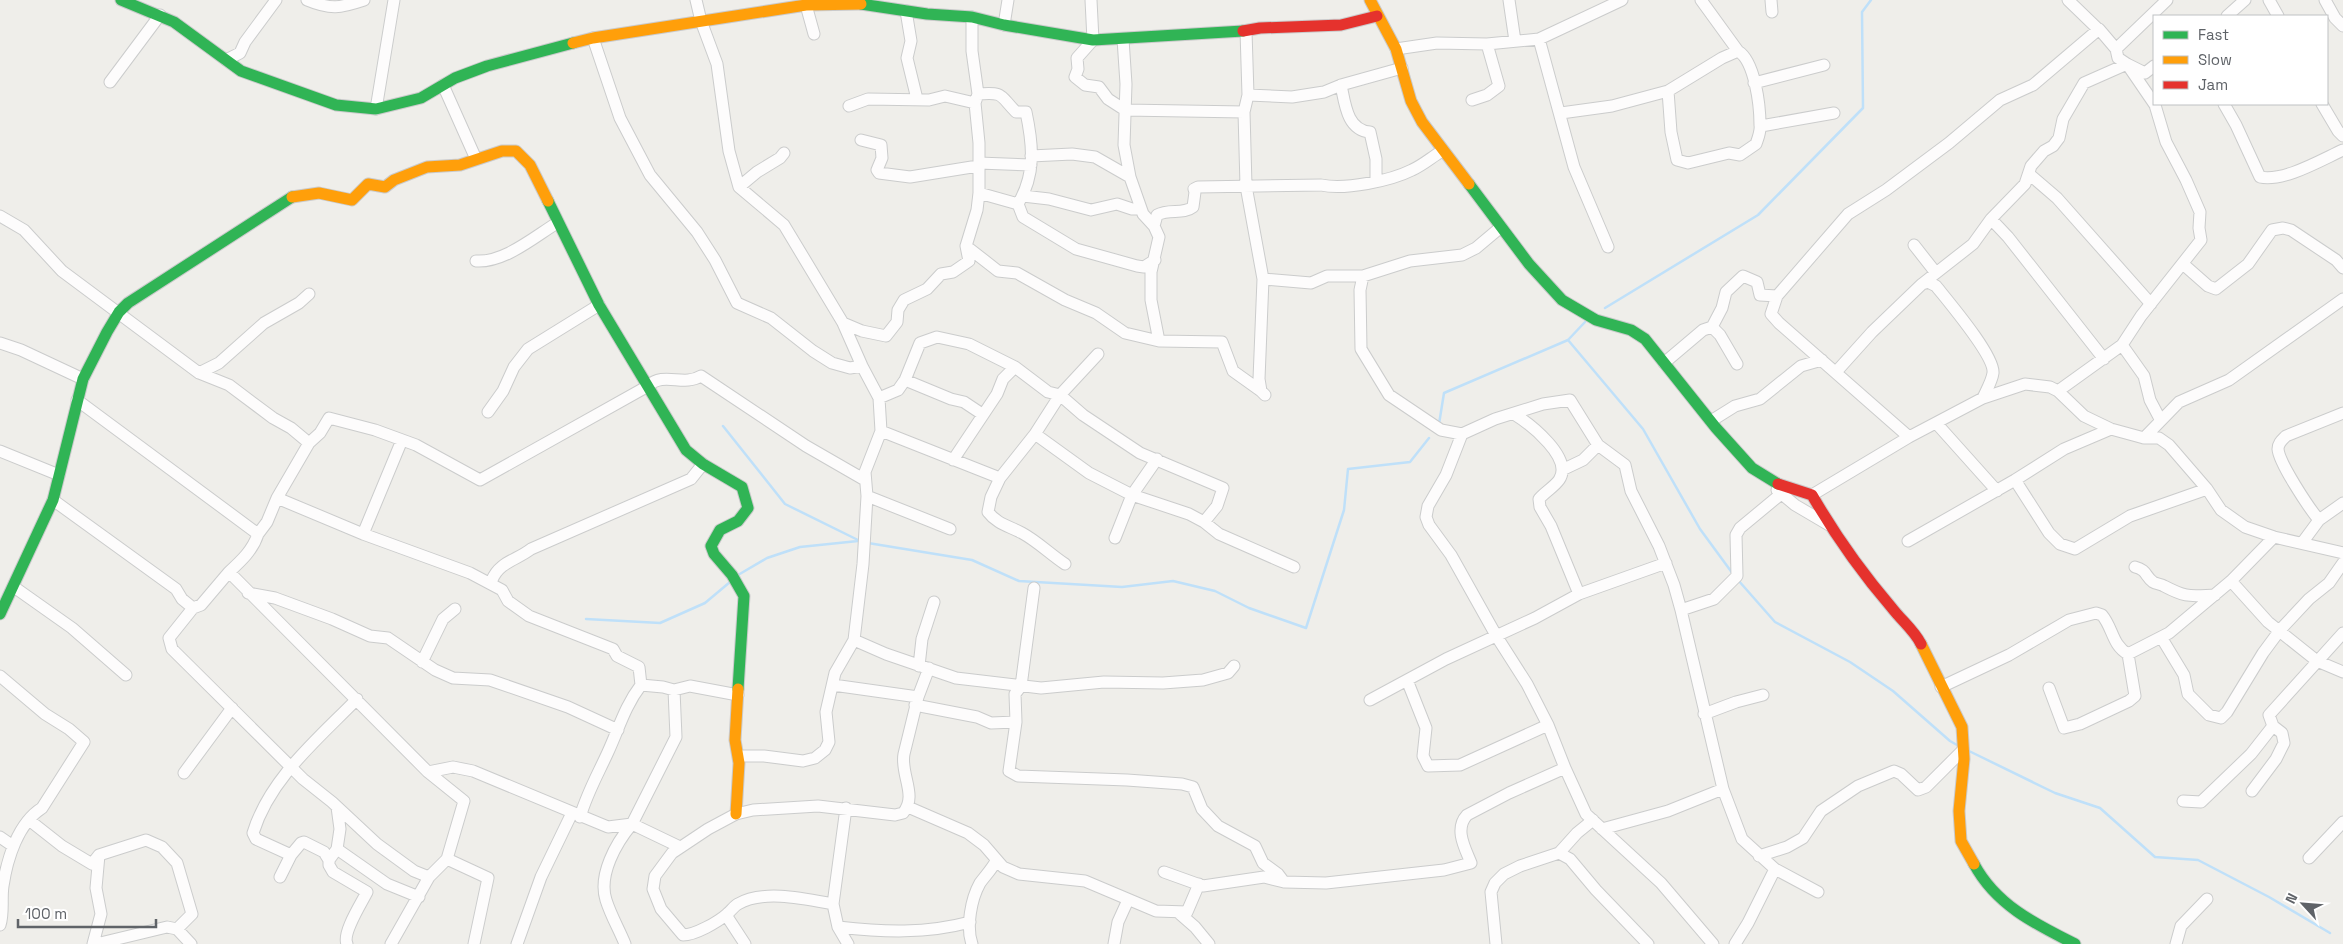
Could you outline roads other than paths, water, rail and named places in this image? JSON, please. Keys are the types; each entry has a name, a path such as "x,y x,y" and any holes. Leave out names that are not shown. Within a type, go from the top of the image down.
{"street":[{"path":"121,0 148,4 160,15 174,22 240,71 336,105 376,109 421,98 455,78 487,66 593,38 701,21 769,5 860,2 906,11 972,17 1004,25 1093,40 1246,31 1260,28 1341,26 1377,16"},
{"path":"226,60 240,52 245,42 276,0"},
{"path":"307,0 329,8 339,8 364,0"},
{"path":"376,109 394,0"},
{"path":"696,0 701,21 717,64 728,151 739,187 784,225 843,323 879,398 881,431 865,472 867,496 862,577 854,640 835,673 826,712 829,742 825,750 815,758 803,761 764,756 739,756"},
{"path":"1004,25 1008,0"},
{"path":"1090,0 1093,40 1077,58 1078,69 1075,77 1085,85 1099,87 1108,100 1125,110 1244,112"},
{"path":"1370,0 1396,49 1411,101 1422,122 1529,264 1562,300 1596,320 1631,330 1645,339 1711,421 1752,468 1784,487 1812,495 1829,525 1892,609 1916,634 1925,649 1941,688 1962,727 1964,759 1959,811 1962,841 1982,879 2008,906 2031,922 2075,944"},
{"path":"1509,0 1515,41"},
{"path":"1396,49 1437,43 1487,44 1540,39 1622,0"},
{"path":"1668,91 1671,132 1677,160 1682,163 1729,153 1740,155 1756,144 1761,126 1754,83 1746,57 1738,51 1701,0"},
{"path":"2068,0 2116,48 2118,58 2146,73 2153,67"},
{"path":"2116,48 2163,6 2166,0"},
{"path":"2228,15 2245,0"},
{"path":"2269,0 2277,15"},
{"path":"2326,0 2334,18 2343,26"},
{"path":"806,5 814,34"},
{"path":"906,11 911,41 907,58 917,98"},
{"path":"110,82 160,15"},
{"path":"843,323 862,331 886,336 897,322 898,310 904,300 927,289 941,274 953,272 969,261 966,246 977,210 979,193 977,99 972,50 972,17"},
{"path":"1909,437 1771,314 1777,296 1848,214 1886,190 1949,143 2000,100 2033,84 2099,30"},
{"path":"966,246 998,271 1017,273 1065,300 1096,313 1125,332 1159,341 1222,342 1233,371 1263,393 1259,379 1263,279 1246,186 1244,112 1248,95 1246,31"},
{"path":"593,38 620,118 650,175 697,232 715,260 737,303 771,318 813,351 832,363 850,368 862,366"},
{"path":"1123,39 1126,84 1124,145 1130,177 1141,209 1154,226 1159,237 1151,272 1151,300 1159,341"},
{"path":"1540,39 1574,167 1608,247"},
{"path":"1472,100 1487,95 1499,86 1487,44"},
{"path":"1560,113 1612,106 1668,91 1722,58 1738,51"},
{"path":"1836,372 1872,332 1922,284 1973,244 1991,219 2025,184 2031,166 2059,138 2063,119 2084,83 2128,64"},
{"path":"2128,64 2153,102"},
{"path":"1754,83 1824,65"},
{"path":"1248,95 1292,97 1324,92 1341,85 1402,68"},
{"path":"443,85 476,159"},
{"path":"1341,85 1347,111 1354,125 1360,131 1370,132 1373,138 1376,181"},
{"path":"849,106 868,99 917,98 919,101 945,96 977,99 995,93 1008,100 1016,112 1026,112 1030,134 1031,161 1020,200 1023,217 1076,249 1144,267 1155,260"},
{"path":"2058,391 2122,345 2141,316 2201,240 2199,228 2200,212 2166,142 2155,105"},
{"path":"2225,105 2236,124 2260,177 2271,179 2299,170 2343,150"},
{"path":"2323,105 2338,132 2343,136"},
{"path":"1761,126 1834,113"},
{"path":"861,140 881,146 882,158 877,170 879,173 910,177 979,164 1031,161 1072,154 1095,157 1130,177"},
{"path":"0,614 53,500 83,380 119,312 128,303 290,197 319,193 352,200 368,184 385,187 394,180 427,167 460,165 502,150 516,151 530,165 599,305 686,450 703,464 742,487 748,508 738,521 720,530 711,546 714,554 732,575 744,596 735,740 739,756 736,814"},
{"path":"1154,226 1157,222 1157,215 1164,211 1189,211 1193,208 1194,189 1198,187 1321,185 1334,188 1376,181 1411,170 1442,151"},
{"path":"739,187 756,172 780,158 784,153"},
{"path":"2029,174 2057,198 2151,304"},
{"path":"979,193 1020,200 1049,199 1091,210 1117,204 1141,209"},
{"path":"0,216 24,230 62,271 199,373 229,385 273,418 291,428 308,443"},
{"path":"1991,219 2008,236 2104,359"},
{"path":"476,261 484,262 507,254 557,223"},
{"path":"1263,279 1311,283 1328,276 1363,276 1410,261 1462,255 1476,248 1501,227"},
{"path":"2183,264 2208,286 2216,289 2248,264 2272,230 2283,228 2299,235 2336,260 2343,268"},
{"path":"1914,245 1936,273"},
{"path":"1363,276 1360,290 1361,349 1389,395 1441,430 1462,434 1495,419 1543,404 1570,400 1598,445 1625,465 1631,491 1666,563 1681,610 1723,789 1742,839 1775,869 1818,892"},
{"path":"1712,328 1722,308 1726,292 1743,276 1757,282 1760,295 1777,296"},
{"path":"1922,284 1928,282 1936,286 1970,330 1991,362 1993,373 1983,398"},
{"path":"199,373 219,364 264,324 299,303 309,294"},
{"path":"2144,438 2160,419 2179,402 2229,380 2343,299"},
{"path":"488,412 503,391 514,367 528,349 599,305"},
{"path":"1664,363 1703,330 1712,328"},
{"path":"1712,328 1720,335 1737,364"},
{"path":"879,398 898,390 905,380 920,344 937,337 969,344 1015,367 1048,392 1060,395 1083,415 1140,453 1223,488 1216,506 1204,522"},
{"path":"0,343 21,350 83,380"},
{"path":"2122,345 2144,376 2150,400 2160,419"},
{"path":"1065,564 1023,533 1005,526 988,512 991,497 1000,478 1035,434 1060,395 1098,354"},
{"path":"1711,421 1735,406 1760,399 1801,366 1822,360"},
{"path":"953,460 997,394 1003,379 1015,367"},
{"path":"429,877 414,870 377,844 292,767 172,649 169,638 193,608 201,605 256,542 258,534 268,522 277,498 308,443 320,433 329,418 375,430 416,445 480,480 648,386 654,380 667,378 683,381 696,379 701,376 806,446 865,480"},
{"path":"905,380 951,399 964,402 982,414"},
{"path":"1812,495 1909,437 1937,424 1983,398 2025,384 2050,387 2058,391 2084,416 2111,430 2144,438 2159,438 2170,446 2207,489 2221,510 2245,527 2274,537 2343,553"},
{"path":"77,400 258,534"},
{"path":"2319,520 2304,501 2278,449 2280,442 2286,436 2343,413"},
{"path":"1514,414 1547,440 1562,464 1559,481 1539,499 1540,508 1551,526 1579,594"},
{"path":"1937,424 1997,491"},
{"path":"1908,542 1997,491 2064,449 2111,430"},
{"path":"881,431 1000,478"},
{"path":"1035,434 1089,473 1132,495 1189,514 1204,522 1219,534 1294,567"},
{"path":"1462,434 1446,475 1428,506 1426,517 1429,525 1451,555 1496,637 1528,684 1548,725 1586,814 1661,883 1713,944"},
{"path":"363,534 402,440"},
{"path":"1562,470 1583,460 1598,445"},
{"path":"0,451 59,475"},
{"path":"1115,538 1132,495 1157,459"},
{"path":"488,582 492,580 496,571 508,562 691,479 703,464"},
{"path":"1767,478 1781,494 1829,525"},
{"path":"2015,480 2049,533 2060,544 2075,549 2130,516 2207,489"},
{"path":"1681,610 1714,599 1737,576 1736,535 1740,528 1781,494"},
{"path":"867,496 950,529"},
{"path":"277,498 363,534 470,573 502,590 508,600 529,616 613,649 617,656 639,667 641,685 628,703 618,730 576,815 541,878 517,944"},
{"path":"53,500 176,589 182,599 193,608"},
{"path":"2302,543 2319,520 2343,503"},
{"path":"2128,654 2169,633 2231,582 2274,537"},
{"path":"1370,700 1446,659 1496,637 1579,594 1666,563"},
{"path":"2161,637 2184,675 2188,694 2209,716 2221,718 2228,712 2263,653 2280,630 2309,599 2329,583 2343,563"},
{"path":"2135,567 2143,569 2153,582 2162,584 2178,594 2187,596 2214,595"},
{"path":"229,572 428,772 464,801 447,859 429,877 391,944"},
{"path":"2231,582 2250,605 2268,622 2317,662 2343,672"},
{"path":"14,587 72,628 126,675"},
{"path":"1034,588 1021,686 1015,694 1016,722 1009,771 1018,776 1126,780 1182,784 1193,787 1202,809 1218,826 1255,846 1262,863 1278,874 1284,882"},
{"path":"248,592 275,598 353,627 370,636 388,638 422,662 453,678 490,680 542,697 618,730"},
{"path":"833,904 795,897 755,898 738,904 726,915 692,935 683,935 661,909 653,889 655,876 672,853 690,843 708,829 736,814 753,810 810,806 846,808 895,815 903,813 908,807 909,792 902,760 924,667 922,639 934,602"},
{"path":"422,662 443,619 455,609"},
{"path":"1941,688 2009,655 2069,620 2090,614 2102,615 2108,621 2114,641 2121,650 2128,654"},
{"path":"2252,790 2276,760 2284,744 2282,733 2273,726 2269,715 2343,633"},
{"path":"854,640 956,678 1041,688 1104,682 1163,683 1204,680 1228,673 1234,666"},
{"path":"2049,688 2064,728 2080,724 2129,702 2135,696 2128,654"},
{"path":"0,676 44,714 69,729 84,742 42,808 32,815 13,846 3,884 1,920"},
{"path":"1407,680 1426,728 1422,756 1428,766 1460,765 1548,725"},
{"path":"641,685 674,690 690,686 738,695"},
{"path":"833,685 917,701 977,717 991,723 1016,722"},
{"path":"625,944 605,898 605,876 622,836 632,824 676,738 674,690"},
{"path":"1704,714 1736,702 1763,696"},
{"path":"291,856 256,839 253,833 269,797 292,767 357,699"},
{"path":"184,773 232,708"},
{"path":"2183,801 2201,802 2251,754 2273,726"},
{"path":"1759,856 1787,847 1803,838 1821,811 1858,786 1894,771 1901,774 1918,790 1926,787 1963,750"},
{"path":"428,772 453,767 473,771 608,827 632,824 680,847"},
{"path":"1164,872 1204,886 1264,877 1284,882 1326,883 1370,880 1444,870 1471,863 1462,843 1462,820 1467,815 1509,793 1565,768"},
{"path":"1602,829 1668,811 1723,789"},
{"path":"329,860 337,848 340,830 337,807"},
{"path":"908,807 968,833 984,845 996,861 1019,874 1085,881 1156,911 1187,912 1199,884"},
{"path":"846,808 833,904 838,928 848,944"},
{"path":"29,820 62,846 92,864 99,855 146,840 162,847 177,863 192,914 177,930"},
{"path":"1496,944 1490,892 1495,883 1504,874 1520,866 1559,853 1577,833 1593,820"},
{"path":"2309,858 2343,822"},
{"path":"0,837 13,846"},
{"path":"280,877 291,856 298,846 304,842 324,852 333,872 367,892 346,932 345,940 347,944"},
{"path":"337,848 388,884 419,897"},
{"path":"1559,853 1570,859 1596,890 1648,944"},
{"path":"99,855 96,888 101,914 96,944 167,927 177,930 190,944"},
{"path":"447,859 488,878 477,943"},
{"path":"972,944 970,922 972,904 980,884 996,861"},
{"path":"1735,944 1748,923 1775,869"},
{"path":"2176,944 2181,926 2207,899"},
{"path":"1114,944 1118,922 1128,900"},
{"path":"1179,913 1195,927 1209,944"},
{"path":"726,915 745,944"},
{"path":"838,928 905,932 946,929 970,922"}],"waterway":[{"path":"1605,308 1758,215 1863,108 1862,12 1871,0"},
{"path":"1439,424 1444,393 1568,340 1585,322"},
{"path":"1568,340 1643,429 1700,529 1733,574"},
{"path":"723,426 785,504 860,541"},
{"path":"868,543 972,560 1019,581 1122,587 1173,581 1215,591 1249,608 1306,628 1344,510 1348,469 1410,462 1429,438"},
{"path":"738,575 767,558 800,547 858,541"},
{"path":"1738,580 1775,622 1850,662 1893,691 1957,745"},
{"path":"586,619 660,623 705,603 730,582"},
{"path":"1969,751 2055,793 2100,808 2155,857 2198,860 2269,897 2330,933"}]}
